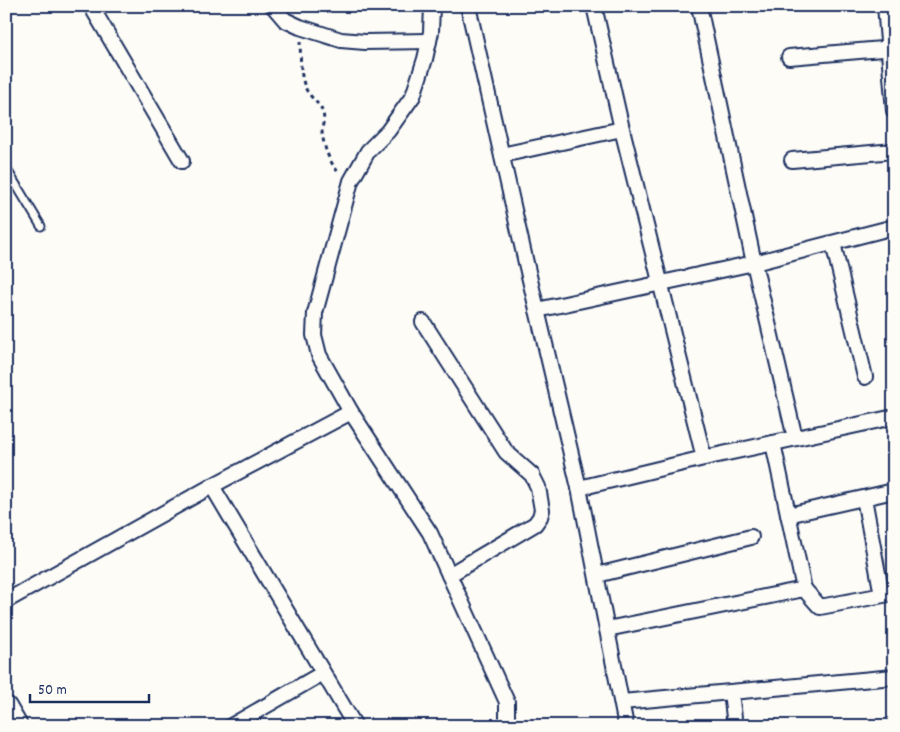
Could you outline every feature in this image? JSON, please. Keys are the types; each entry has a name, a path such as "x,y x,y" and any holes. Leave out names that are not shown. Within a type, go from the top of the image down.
{"street":[{"path":"91,6 182,161"},
{"path":"273,6 285,20 300,28 342,40 365,42 429,41"},
{"path":"432,6 426,59 413,96 388,130 368,151 351,182 315,313 314,335 319,355 351,412 430,534 507,702 508,726"},
{"path":"468,6 537,310 580,488 626,726"},
{"path":"594,6 622,129 704,458"},
{"path":"699,6 754,263 795,438"},
{"path":"885,6 891,48 894,111"},
{"path":"789,57 891,48"},
{"path":"502,155 622,129"},
{"path":"792,160 894,151"},
{"path":"537,310 754,263 894,227"},
{"path":"833,243 865,377"},
{"path":"423,322 506,452 532,475 538,487 541,500 540,517 535,524 449,575"},
{"path":"6,601 212,486 351,412"},
{"path":"580,488 704,458 894,417"},
{"path":"773,443 804,589 820,607 888,594 864,498"},
{"path":"212,486 355,726"},
{"path":"788,515 894,491"},
{"path":"597,575 751,537"},
{"path":"607,629 804,589"},
{"path":"231,726 323,672"},
{"path":"622,702 894,677"},
{"path":"731,692 735,726"},
{"path":"6,707 17,726"}],"lane":[{"path":"6,168 41,226"}],"path":[{"path":"300,28 301,71 307,91 322,109 324,115 322,130 326,152 330,161 339,172 351,182"}]}
